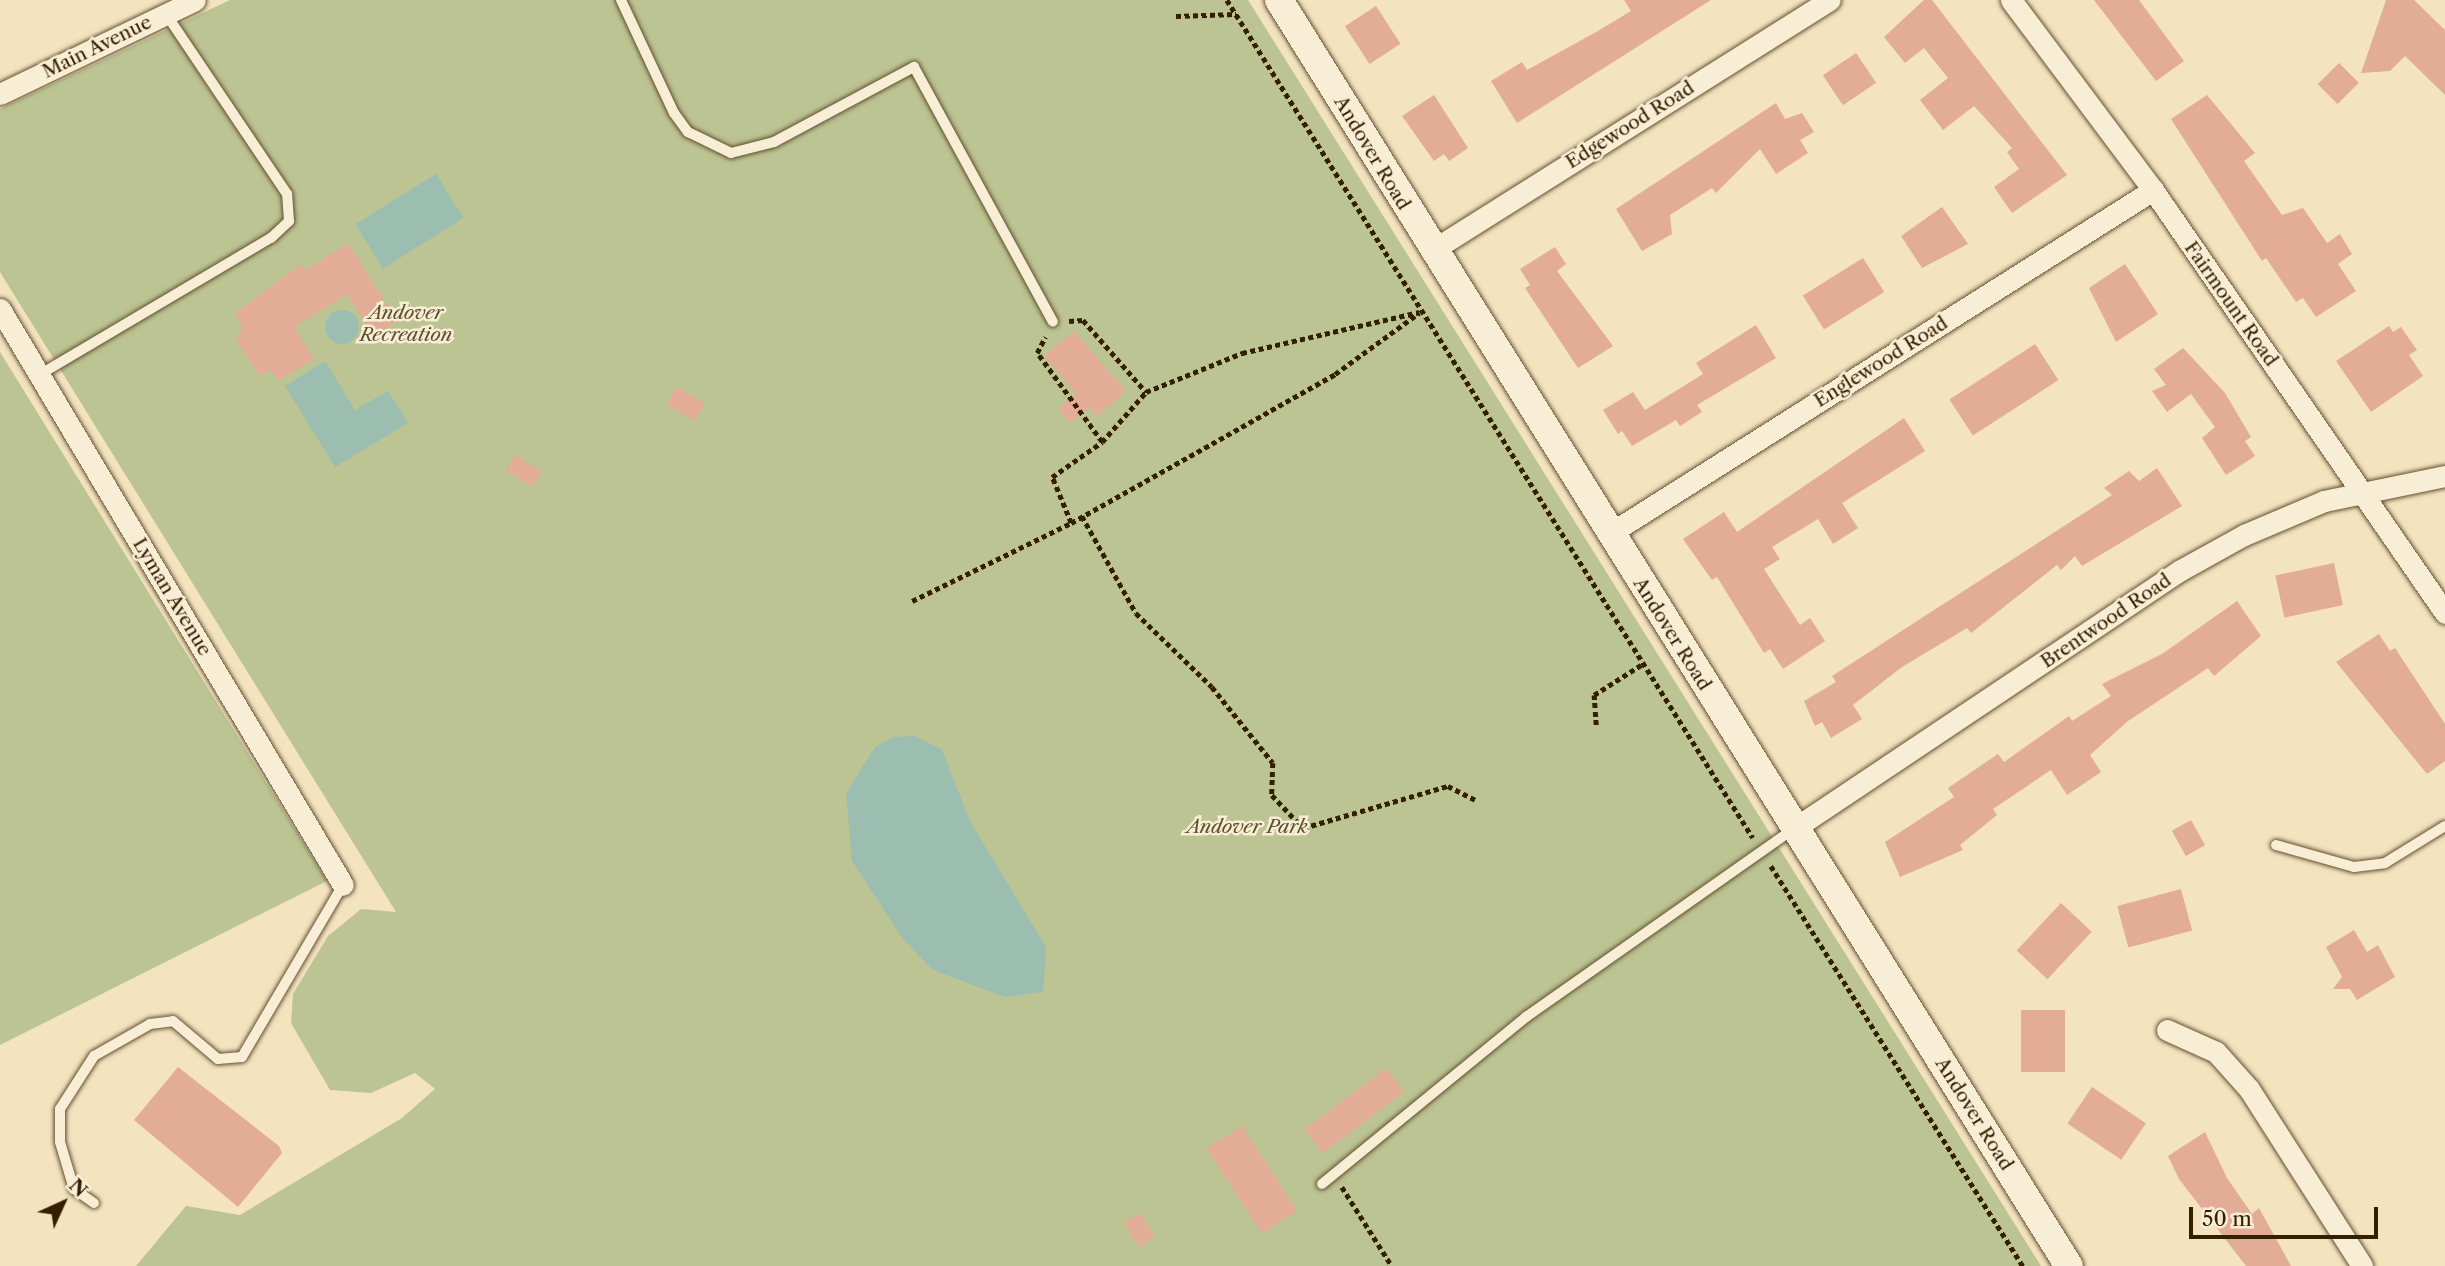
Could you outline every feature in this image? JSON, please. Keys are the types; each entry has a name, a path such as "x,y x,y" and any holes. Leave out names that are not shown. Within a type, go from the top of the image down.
{"street":[{"name":"Main Avenue","path":"0,94 195,0"},
{"name":"Andover Road","path":"1279,0 1431,251 2069,1266"},
{"name":"Edgewood Road","path":"1431,251 1829,0"},
{"name":"Fairmount Road","path":"2011,0 2152,190 2445,612"},
{"name":"Englewood Road","path":"1609,534 2152,190"},
{"name":"Lyman Avenue","path":"0,309 343,884"},
{"name":"Brentwood Road","path":"1795,828 2179,571 2324,501 2365,497 2445,476"},
{"path":"2167,1030 2216,1052 2249,1089 2362,1266"}],"lane":[{"path":"621,0 674,113 688,132 731,153 774,142 914,68 1053,322"},
{"path":"39,375 271,238 289,221 287,194 166,14"},
{"path":"2276,845 2354,867 2385,863 2445,826"},
{"path":"1322,1184 1526,1017 1764,854 1795,828"},
{"path":"94,1203 74,1189 60,1142 60,1109 94,1056 150,1024 173,1021 218,1059 242,1057 343,884"}],"path":[{"path":"1227,0 1419,312 2023,1266"},
{"path":"1176,16 1236,14"},
{"path":"1071,523 1052,477 1102,442 1146,392 1242,353 1419,312"},
{"path":"912,601 1071,523 1344,369 1419,312"},
{"path":"1102,442 1037,353 1053,322 1083,320 1146,392"},
{"path":"1082,516 1136,613 1212,687 1273,763 1272,795 1303,828 1448,786 1476,800"},
{"path":"1596,725 1594,695 1642,664"},
{"path":"1334,1174 1392,1266"}],"green space":[{"name":"Andover Park","path":"230,0 1248,0 2041,1266 136,1266 186,1206 240,1215 402,1118 435,1089 415,1073 371,1093 330,1090 291,1023 293,994 328,936 361,909 396,912 0,272 0,109"},
{"path":"0,352 327,881 0,1045"}],"shaded area":[{"path":"436,174 464,218 383,268 355,224"},
{"path":"342,310 354,315 359,327 354,339 342,344 330,339 325,327 330,315"},
{"path":"325,361 355,410 388,391 408,423 335,467 285,386"},
{"path":"915,736 942,750 971,823 1046,947 1043,992 1005,997 933,970 903,939 852,861 846,793 875,747 893,737"}],"building":[{"path":"1624,0 1711,0 1517,123 1491,81 1522,62 1527,70 1631,11"},
{"path":"1924,0 1932,0 2067,175 2012,213 1994,187 2019,169 2007,152 2012,148 1974,106 1943,130 1920,100 1948,78 1924,48 1905,63 1884,37"},
{"path":"2094,0 2139,0 2184,61 2156,81"},
{"path":"2386,0 2414,0 2445,30 2445,95 2405,56 2390,71 2361,73"},
{"path":"1376,6 1401,44 1369,64 1345,26"},
{"path":"1856,53 1876,83 1843,105 1823,75"},
{"path":"2339,63 2359,83 2338,104 2318,84"},
{"path":"1434,95 1468,148 1449,161 1444,154 1434,161 1402,116"},
{"path":"2207,95 2255,153 2244,161 2282,215 2303,208 2327,243 2340,234 2352,254 2338,264 2356,291 2316,317 2303,298 2296,302 2266,258 2262,261 2171,119"},
{"path":"1776,103 1785,119 1802,113 1814,132 1800,140 1808,153 1776,174 1760,149 1716,193 1712,188 1670,215 1672,234 1642,251 1616,209"},
{"path":"1942,207 1968,244 1922,268 1901,236"},
{"name":"Andover Recreation","path":"348,243 397,321 373,336 347,294 294,327 314,359 278,381 270,369 260,376 237,341 242,324 235,313 301,264 305,270"},
{"path":"1555,247 1566,264 1557,271 1613,346 1578,368 1525,288 1530,285 1520,269"},
{"path":"1863,258 1884,292 1824,330 1803,296"},
{"path":"2125,264 2158,314 2116,342 2089,288"},
{"path":"1756,325 1776,358 1697,405 1702,412 1680,426 1676,420 1632,446 1622,431 1618,434 1603,410 1633,392 1645,410 1703,374 1696,363"},
{"path":"2389,326 2393,332 2401,327 2417,350 2409,355 2423,376 2371,412 2336,361"},
{"path":"1074,331 1126,391 1097,416 1089,408 1070,423 1058,408 1076,393 1044,356"},
{"path":"2035,344 2058,380 1973,436 1949,400"},
{"path":"2183,348 2225,393 2251,437 2245,441 2255,456 2226,475 2202,438 2215,427 2191,394 2167,412 2152,391 2166,385 2154,369"},
{"path":"676,387 705,403 695,420 666,404"},
{"path":"1904,418 1925,451 1842,503 1858,528 1833,544 1818,519 1772,547 1780,559 1764,569 1800,625 1810,618 1825,641 1783,669 1770,649 1764,653 1717,577 1712,580 1683,539 1724,512 1737,532"},
{"path":"515,455 542,472 533,487 505,470"},
{"path":"2157,468 2182,506 2082,566 2075,556 2061,570 2057,565 1971,633 1967,628 1902,667 1853,705 1862,719 1831,738 1822,722 1815,726 1804,701 1836,682 1832,676 2112,495 2104,488 2129,471 2139,481"},
{"path":"2334,563 2343,605 2284,618 2275,575"},
{"path":"2237,601 2261,636 2214,676 2208,668 2128,721 2090,755 2101,772 2067,795 2051,770 1993,809 1997,815 1960,845 1963,850 1900,877 1885,842 1954,797 1948,788 1998,754 2004,762 2069,716 2072,721 2111,696 2102,684 2162,654"},
{"path":"2379,634 2390,651 2395,648 2445,724 2445,761 2427,774 2336,662"},
{"path":"2191,820 2205,845 2186,856 2172,831"},
{"path":"2181,889 2192,931 2128,948 2117,906"},
{"path":"2061,903 2092,932 2047,979 2017,951"},
{"path":"2354,930 2367,952 2378,945 2395,977 2357,1000 2350,989 2333,989 2342,977 2326,947"},
{"path":"2021,1010 2065,1010 2065,1072 2021,1072"},
{"path":"178,1067 279,1146 282,1153 238,1207 134,1120"},
{"path":"1386,1068 1404,1092 1323,1153 1305,1129"},
{"path":"2092,1087 2146,1123 2121,1160 2067,1123"},
{"path":"1242,1126 1297,1211 1262,1234 1207,1149"},
{"path":"2205,1132 2227,1178 2252,1214 2259,1208 2291,1266 2246,1266 2179,1179 2168,1156"},
{"path":"1140,1213 1155,1237 1139,1247 1124,1223"}]}
